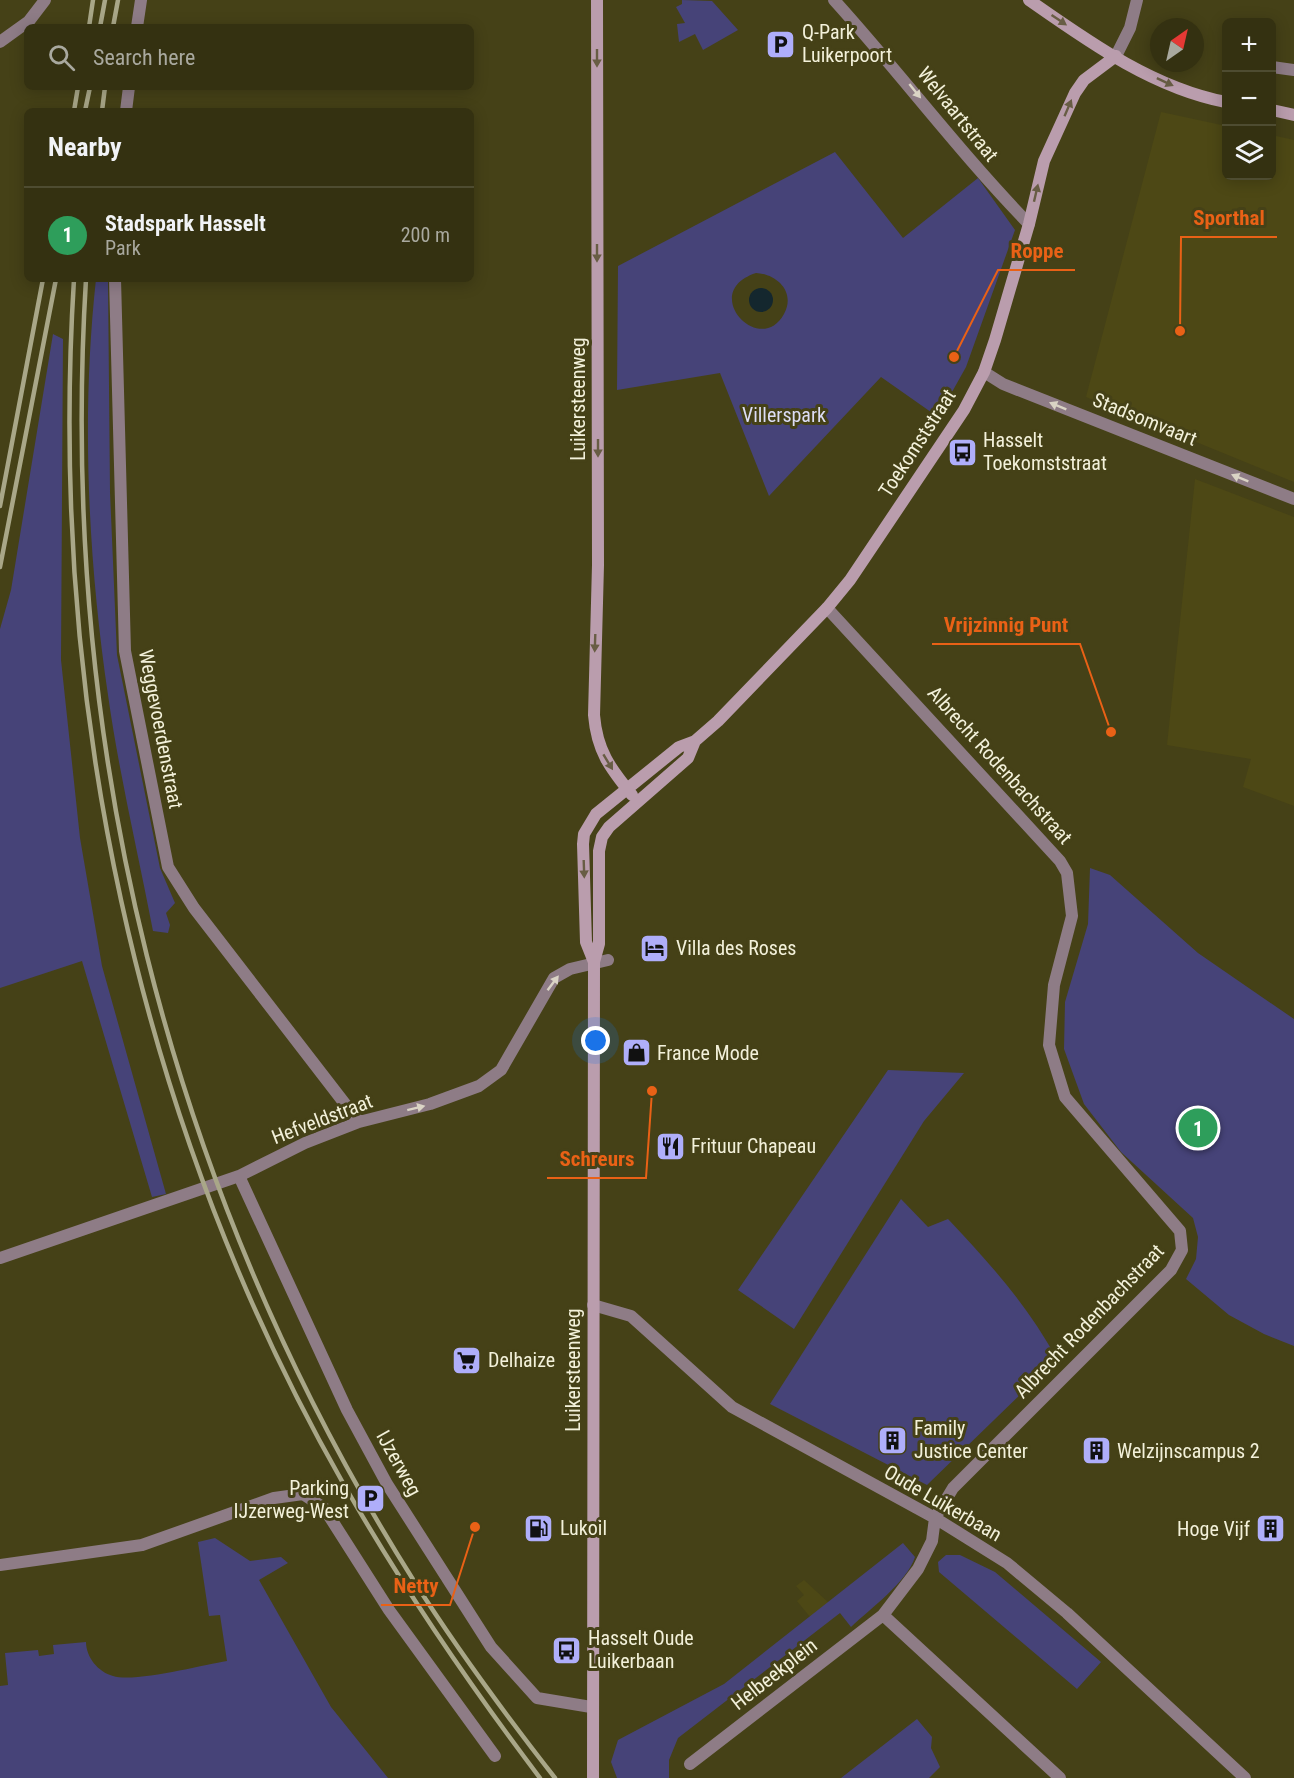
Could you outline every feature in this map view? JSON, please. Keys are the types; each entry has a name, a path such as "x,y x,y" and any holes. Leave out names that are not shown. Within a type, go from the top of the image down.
{"main road":[{"name":"Luikersteenweg","path":"597,0 598,565 594,715 596,738 605,758 628,789"},
{"path":"1029,0 1116,56 1177,88 1222,98"},
{"name":"Toekomststraat","path":"609,827 688,758 695,741 827,608 850,580 964,410 984,372 1029,224 1044,161 1055,141 1069,103 1084,80 1116,56"},
{"path":"1276,111 1294,115"},
{"name":"Toekomststraat","path":"596,814 679,747 695,741"},
{"path":"628,789 638,802"},
{"name":"Luikersteenweg","path":"594,962 586,942 583,844 584,834 596,814"},
{"name":"Luikersteenweg","path":"592,1778 594,962 599,944 599,851 602,837 609,827"}],"street":[{"path":"25,24 45,0"},
{"path":"137,24 141,0"},
{"name":"Welvaartstraat","path":"834,0 894,67 995,189 1029,224"},
{"path":"1116,56 1130,28 1137,0"},
{"path":"0,42 24,25"},
{"path":"1276,68 1294,70"},
{"path":"126,108 129,90"},
{"name":"Weggevoerdenstraat","path":"115,282 125,651 168,867 195,908 359,1122"},
{"name":"Stadsomvaart","path":"984,372 1003,384 1294,499"},
{"name":"Albrecht Rodenbachstraat","path":"827,608 1060,861 1067,873 1071,916 1054,986 1049,1045 1065,1097 1180,1231 1182,1250 1171,1270 953,1488 935,1518"},
{"name":"Hefveldstraat","path":"0,1258 239,1176 305,1143 359,1122 430,1104 479,1086 501,1070 554,978 570,969 608,960"},
{"name":"IJzerweg","path":"239,1176 353,1421 398,1503 490,1647 537,1698 591,1707"},
{"name":"Oude Luikerbaan","path":"593,1305 631,1316 732,1407 935,1518 1007,1563 1066,1613 1241,1777"},
{"path":"0,1565 142,1545 274,1498 303,1494 324,1508 389,1610 495,1756"},
{"name":"Helbeekplein","path":"690,1764 883,1615 918,1569 932,1541 935,1518"},
{"path":"883,1615 1060,1778"}],"shaded area":[{"path":"1161,112 1222,125 1222,180 1276,180 1276,136 1294,140 1294,482 1086,397"},
{"path":"1195,479 1294,517 1294,806 1243,787 1251,759 1167,745"},
{"path":"804,1580 829,1603 810,1617 797,1601 804,1595 796,1586"}],"green space":[{"path":"682,0 712,1 738,30 703,50 695,34 679,42 677,24 685,23 676,7 682,4"},
{"name":"Villerspark","path":"835,152 903,238 978,178 1015,230 966,367 938,417 881,377 769,496 720,373 617,390 618,266","holes":["756,273 764,274 777,281 788,298 784,314 774,326 761,329 749,325 739,317 733,306 733,294 740,282"]},
{"path":"96,282 108,282 110,492 117,655 160,868 175,903 166,913 170,925 168,933 153,931 118,754 101,644 91,540 89,487 91,331"},
{"path":"53,334 63,339 61,660 80,838 102,966 166,1194 152,1197 82,961 0,988 0,629 11,590"},
{"path":"1090,868 1110,875 1198,953 1294,1019 1294,1346 1264,1334 1229,1315 1186,1279 1196,1259 1198,1237 1193,1218 1121,1152 1084,1104 1064,1049 1065,1002 1088,924"},
{"path":"888,1070 964,1073 924,1121 794,1329 738,1290"},
{"path":"901,1199 928,1227 948,1219 1020,1302 1057,1359 927,1485 770,1404"},
{"path":"215,1538 250,1561 281,1557 288,1563 259,1580 331,1707 388,1778 0,1778 0,1686 8,1685 5,1653 38,1650 39,1656 54,1654 53,1645 86,1642 88,1653 102,1671 123,1678 227,1661 220,1615 209,1616 198,1542"},
{"path":"903,1543 915,1557 904,1576 887,1595 851,1627 840,1613 678,1738 669,1760 669,1778 617,1778 611,1762 618,1740 724,1684"},
{"path":"946,1555 960,1555 995,1572 1101,1662 1077,1689 939,1572 938,1562"},
{"path":"917,1719 932,1737 931,1748 940,1767 929,1778 841,1778"}],"water":[{"path":"761,288 770,291 773,300 770,309 761,312 752,309 749,300 752,291"}],"railway":[{"path":"89,24 93,0"},
{"path":"101,24 105,0"},
{"path":"114,24 118,0"},
{"path":"74,108 78,90"},
{"path":"86,108 89,90"},
{"path":"102,108 105,90"},
{"path":"0,506 42,282"},
{"path":"0,567 55,282"},
{"path":"74,282 70,435 76,591 93,747 121,900 160,1052 210,1200 271,1344 343,1483 437,1634 540,1778"},
{"path":"86,282 82,451 91,622 112,790 147,956 194,1119 255,1277 328,1432 430,1606 482,1681 555,1778"}],"place":[{"name":"Q-Park Luikerpoort","path":"781,44"},
{"name":"Sporthal","path":"1180,331"},
{"name":"Roppe","path":"954,357"},
{"name":"Hasselt Toekomststraat","path":"962,452"},
{"name":"Vrijzinnig Punt","path":"1111,732"},
{"name":"Villa des Roses","path":"655,948"},
{"name":"France Mode","path":"636,1053"},
{"name":"Schreurs","path":"652,1091"},
{"name":"Stadspark Hasselt","path":"1198,1128"},
{"name":"Frituur Chapeau","path":"670,1146"},
{"name":"Delhaize","path":"467,1360"},
{"name":"Family Justice Center","path":"893,1440"},
{"name":"Welzijnscampus 2","path":"1096,1451"},
{"name":"Parking IJzerweg-West","path":"370,1499"},
{"name":"Netty","path":"475,1527"},
{"name":"Lukoil","path":"539,1528"},
{"name":"Hoge Vijf","path":"1271,1529"},
{"name":"Hasselt Oude Luikerbaan","path":"567,1650"}]}
